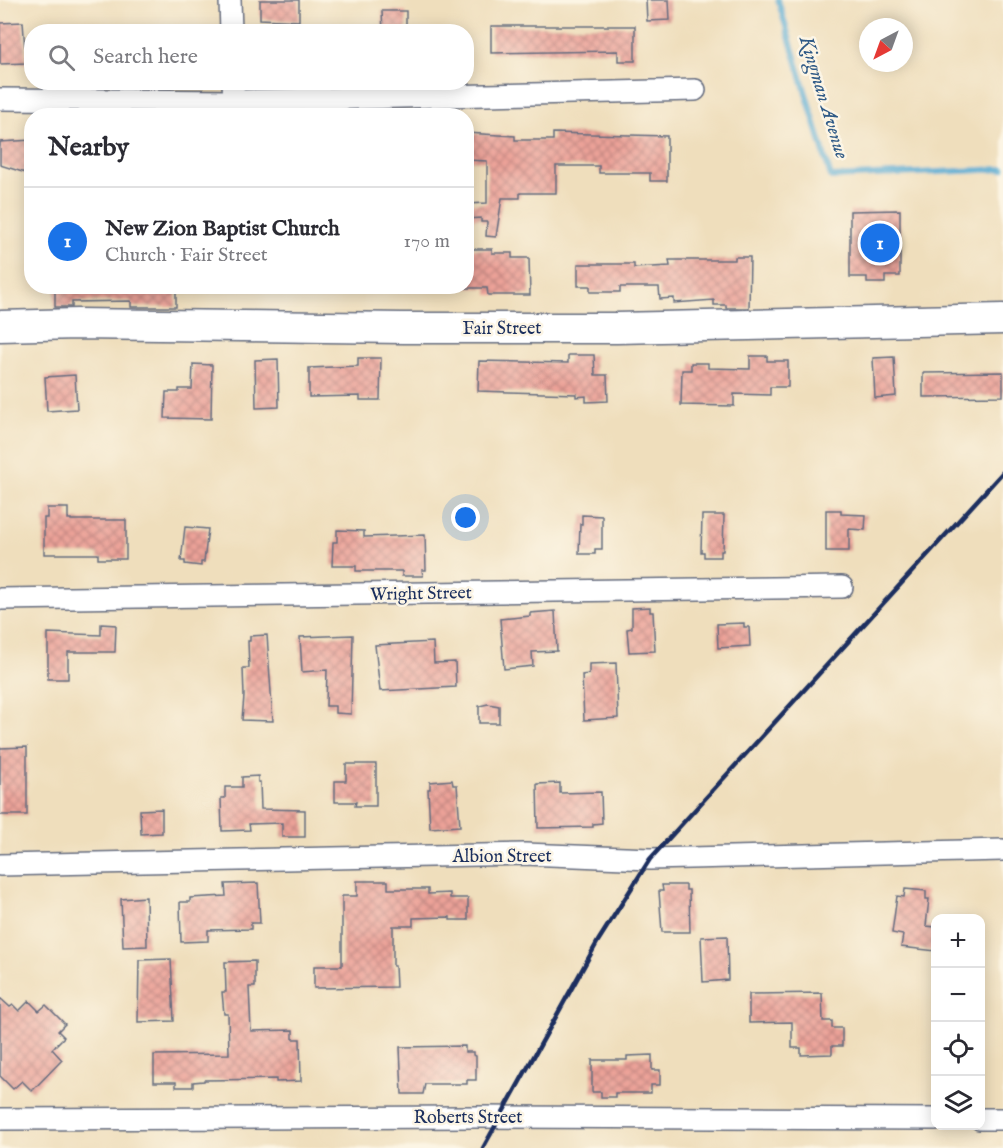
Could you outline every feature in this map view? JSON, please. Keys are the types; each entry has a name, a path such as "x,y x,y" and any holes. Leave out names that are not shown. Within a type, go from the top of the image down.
{"street":[{"path":"230,0 231,24"},
{"path":"0,99 233,92 695,90"},
{"name":"Fair Street","path":"0,326 77,324 617,328 1003,319"},
{"name":"Wright Street","path":"0,598 842,587"},
{"name":"Albion Street","path":"0,865 525,854 650,860 1003,850"},
{"name":"Roberts Street","path":"0,1119 476,1117 931,1119"},
{"path":"985,1119 1003,1119"}],"building":[{"path":"260,0 299,0 299,21 260,19"},
{"path":"646,0 669,0 670,20 647,21"},
{"path":"382,11 406,11 406,24 383,24"},
{"path":"23,22 24,63 0,64 0,23"},
{"path":"491,26 635,26 635,61 618,61 618,51 491,53"},
{"path":"474,133 515,136 515,140 553,140 553,133 667,136 667,181 650,181 650,173 599,173 599,166 556,166 556,193 520,193 520,198 502,198 496,237 486,236 487,222 481,222 481,218 474,218 474,204 487,203 487,161 474,160"},
{"path":"24,140 24,172 0,165 0,142"},
{"path":"900,210 900,276 885,276 885,283 867,283 867,277 850,277 850,211"},
{"path":"474,249 492,249 492,253 512,253 512,258 529,258 530,295 488,295 487,288 474,288"},
{"path":"735,257 750,257 749,308 726,308 726,305 714,305 714,300 674,303 674,298 660,299 659,287 620,287 620,292 590,292 590,286 578,286 578,264 634,264 634,268 670,266 669,260 735,260"},
{"path":"55,294 176,294 176,307 131,307 131,301 72,302 72,307 55,307"},
{"path":"568,355 594,355 595,375 607,375 608,401 586,402 586,396 576,397 576,394 478,391 479,361 568,363"},
{"path":"750,356 767,356 767,361 788,361 788,387 770,387 770,395 734,394 734,406 681,405 682,370 691,370 691,363 708,363 708,368 750,369"},
{"path":"894,357 896,396 875,398 873,358"},
{"path":"358,358 381,358 380,400 360,400 360,396 309,397 309,368 358,366"},
{"path":"278,359 279,407 256,408 255,360"},
{"path":"193,364 212,365 211,419 165,418 166,392 192,389"},
{"path":"1003,372 1003,396 923,397 923,373"},
{"path":"75,375 77,409 47,411 45,377"},
{"path":"47,508 68,508 68,519 71,520 126,520 126,559 98,559 98,554 44,554 44,518 47,518"},
{"path":"826,510 841,510 841,514 866,515 865,530 849,529 849,551 826,551"},
{"path":"582,515 602,516 602,549 595,549 595,554 579,554"},
{"path":"702,515 724,515 721,557 704,557 704,552 701,552"},
{"path":"185,527 208,529 204,562 201,562 201,566 185,564 185,561 181,561"},
{"path":"337,530 364,531 364,537 425,535 426,570 422,570 423,576 402,576 402,571 356,571 356,566 332,566 333,542 337,542"},
{"path":"650,607 650,612 653,612 655,651 629,652 627,629 632,628 632,608"},
{"path":"555,611 557,651 532,652 533,666 504,669 500,619"},
{"path":"744,623 744,627 749,627 750,646 718,648 717,624"},
{"path":"101,624 116,625 115,652 68,652 68,679 48,679 48,633 101,635"},
{"path":"267,635 273,721 242,720 243,668 249,668 248,641 250,641 250,636"},
{"path":"353,635 351,714 335,713 335,706 326,706 327,670 302,672 300,637"},
{"path":"433,642 434,663 455,662 456,687 380,691 375,645"},
{"path":"616,663 618,718 584,720 582,675 589,674 589,664"},
{"path":"488,704 499,706 499,723 479,723 479,706"},
{"path":"27,747 27,815 0,815 0,748"},
{"path":"346,764 376,764 376,806 355,806 356,802 335,802 335,781 346,781"},
{"path":"258,776 261,809 305,810 305,837 282,837 282,823 249,824 250,830 222,831 221,798 225,798 225,787 242,787 242,777"},
{"path":"452,780 453,785 457,785 460,826 430,828 428,789 430,789 430,782"},
{"path":"560,783 560,793 601,792 602,823 593,824 593,827 538,828 537,784"},
{"path":"162,809 162,833 141,834 140,810"},
{"path":"357,881 388,881 388,889 428,889 428,894 450,893 450,898 468,898 468,920 450,920 450,917 413,918 413,926 393,926 393,966 395,966 396,987 314,988 314,966 342,966 342,896 357,896"},
{"path":"258,883 260,923 251,923 251,929 208,930 208,941 181,942 180,902 190,902 190,898 226,896 225,884"},
{"path":"662,885 686,885 686,890 689,890 690,932 662,932 659,891 663,891"},
{"path":"905,889 926,891 926,899 929,899 926,926 931,926 931,950 901,947 903,935 892,933 897,896 904,897"},
{"path":"146,897 147,946 123,947 121,899"},
{"path":"727,936 728,980 703,982 701,937"},
{"path":"171,959 174,1021 138,1022 139,960"},
{"path":"255,961 255,987 249,987 251,1031 293,1030 293,1039 300,1039 301,1081 204,1080 193,1082 193,1087 176,1087 176,1082 154,1082 154,1055 229,1054 228,1014 224,1014 222,992 226,992 225,962"},
{"path":"822,993 823,1021 832,1021 832,1028 842,1028 842,1046 832,1046 832,1054 801,1055 801,1048 792,1048 792,1022 749,1023 749,994"},
{"path":"0,998 19,1011 29,1001 39,1011 46,1005 65,1024 58,1031 64,1037 52,1049 62,1060 32,1091 22,1081 13,1089 0,1076"},
{"path":"465,1046 465,1052 473,1052 476,1056 476,1080 467,1080 467,1084 425,1084 423,1094 402,1094 400,1047"},
{"path":"652,1055 652,1070 660,1070 660,1085 651,1085 651,1093 615,1093 615,1097 601,1097 601,1092 592,1092 592,1060 627,1060 627,1056"}],"waterway":[{"name":"Kingman Avenue","path":"778,0 831,177 1003,169"}],"railway":[{"path":"483,1148 598,941 650,859 1003,472"}],"place":[{"name":"New Zion Baptist Church","path":"880,243"}]}
